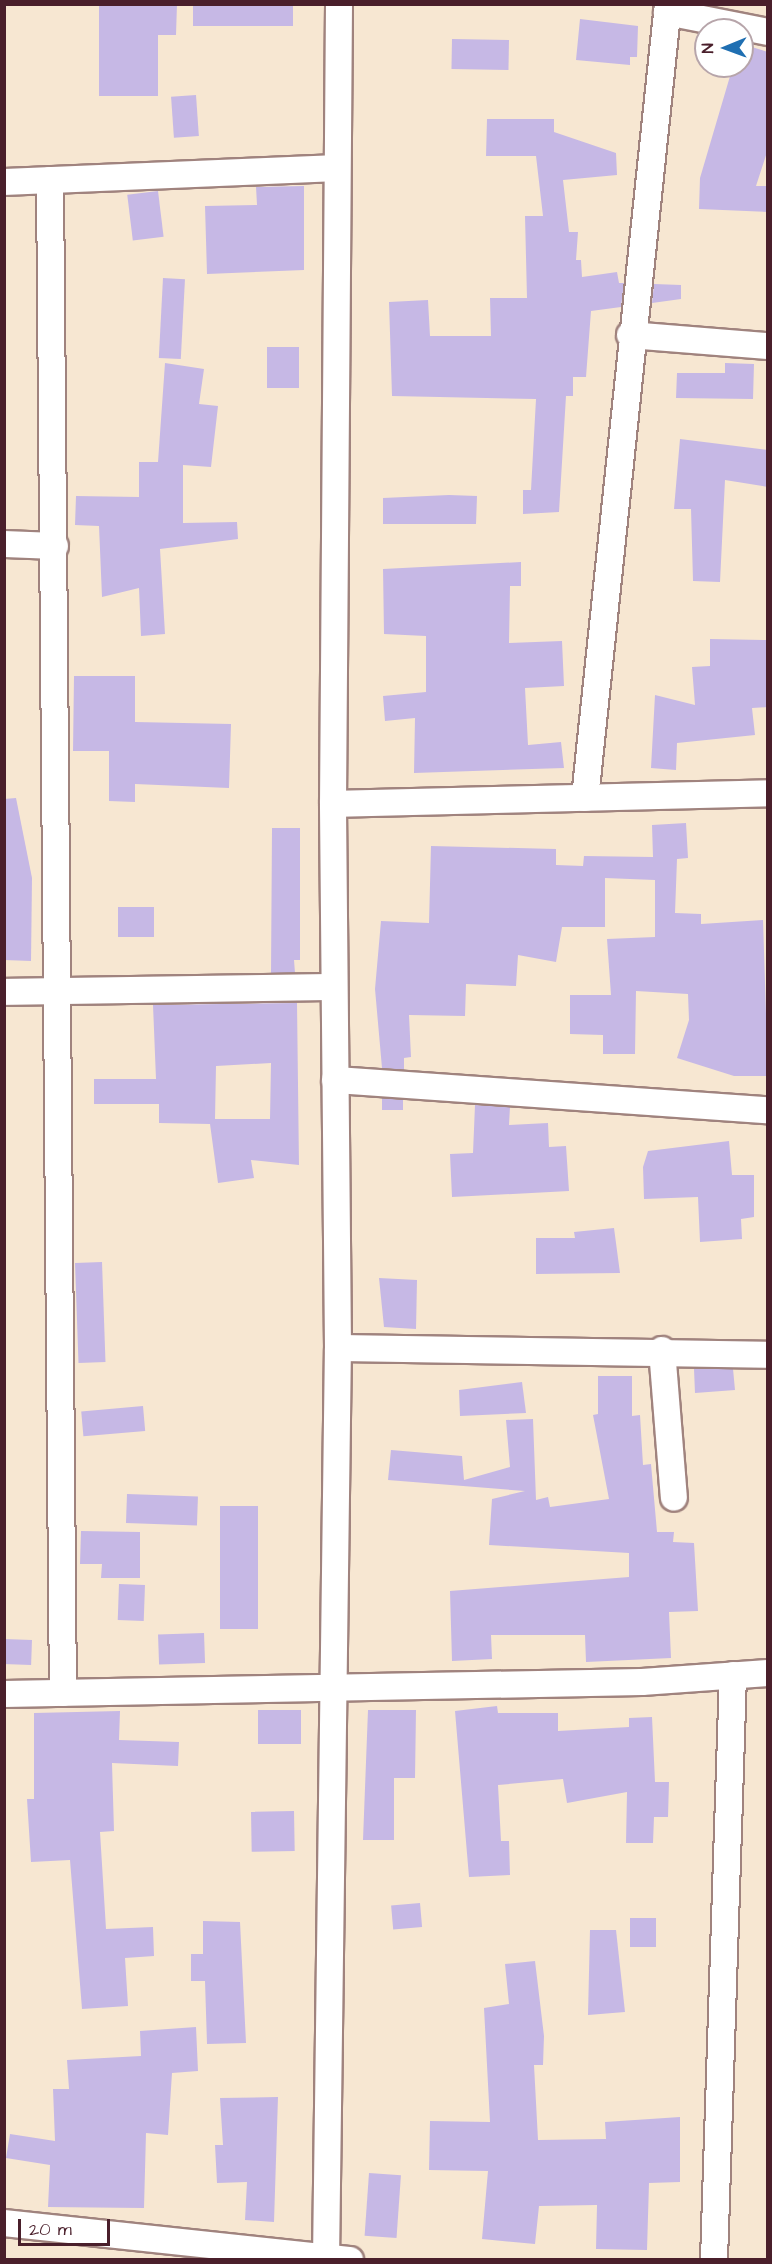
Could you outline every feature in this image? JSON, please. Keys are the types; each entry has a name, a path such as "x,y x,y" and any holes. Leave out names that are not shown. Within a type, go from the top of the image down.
{"street":[{"path":"4,2223 334,2259 330,1689 338,1348 333,804 339,4"},
{"path":"585,798 630,335 668,8 768,32"},
{"path":"4,182 337,168"},
{"path":"50,180 56,546 63,1693"},
{"path":"630,335 768,346"},
{"path":"4,544 56,546"},
{"path":"333,804 768,793"},
{"path":"4,992 58,994 333,987"},
{"path":"335,1080 768,1110"},
{"path":"338,1348 662,1350 768,1355"},
{"path":"662,1350 674,1498"},
{"path":"4,1694 330,1689 768,1673"},
{"path":"714,2259 733,1675"}],"building":[{"path":"99,4 177,4 176,35 158,35 158,96 99,96"},
{"path":"193,4 293,4 293,26 193,26"},
{"path":"580,19 638,26 637,57 630,57 630,65 576,60"},
{"path":"452,39 509,40 508,70 451,69"},
{"path":"754,48 768,52 768,149 756,186 768,186 768,212 699,209 700,178 729,78 754,78"},
{"path":"196,95 199,136 174,138 171,97"},
{"path":"487,119 554,119 554,132 616,153 617,175 563,180 569,232 578,232 576,260 581,260 582,277 617,272 619,283 624,283 621,307 591,311 586,377 573,377 573,396 566,396 559,512 523,514 523,490 531,490 536,399 392,396 389,302 428,300 430,336 491,336 490,298 527,298 525,216 543,216 536,156 486,156"},
{"path":"304,186 304,270 207,274 205,206 257,205 256,187"},
{"path":"158,191 164,237 133,240 127,195"},
{"path":"163,278 185,279 181,359 159,358"},
{"path":"654,284 681,285 681,299 652,303"},
{"path":"267,347 299,347 299,388 267,388"},
{"path":"165,363 204,369 199,404 218,406 211,467 183,465 183,523 237,522 238,539 160,549 165,634 141,636 139,588 102,597 99,526 75,525 76,496 139,497 139,462 158,462"},
{"path":"725,363 754,364 753,399 676,398 677,373 725,373"},
{"path":"680,439 768,450 768,487 725,480 720,582 693,581 691,509 674,509"},
{"path":"477,496 476,524 383,524 383,498"},
{"path":"521,562 521,586 510,586 509,643 562,641 564,686 525,688 528,745 561,742 564,768 414,773 415,718 385,721 383,696 426,692 426,636 384,634 383,569"},
{"path":"710,639 768,640 768,707 752,708 755,735 677,743 676,770 651,768 655,695 695,705 692,667 710,666"},
{"path":"74,676 135,676 135,722 231,724 229,788 135,784 135,802 109,801 109,751 73,751"},
{"path":"16,798 32,878 31,961 4,960 4,799"},
{"path":"686,823 688,858 677,859 675,913 701,914 701,924 763,920 768,1076 734,1076 677,1058 689,1020 688,994 636,991 635,1054 603,1054 603,1035 570,1034 570,995 611,995 607,939 655,937 655,880 605,878 605,927 562,927 556,962 518,955 516,986 466,984 465,1016 409,1015 411,1057 404,1058 404,1070 382,1068 375,989 381,921 429,923 431,846 556,849 556,865 583,866 584,856 653,857 652,825"},
{"path":"272,828 300,828 300,960 294,960 295,973 271,973"},
{"path":"118,907 154,907 154,937 118,937"},
{"path":"297,1003 299,1165 251,1160 254,1178 218,1183 210,1124 159,1123 159,1104 94,1104 94,1079 156,1079 153,1005","holes":["271,1063 270,1119 215,1119 216,1066"]},
{"path":"382,1098 403,1100 403,1110 382,1110"},
{"path":"475,1105 510,1107 509,1125 548,1123 549,1147 566,1146 569,1191 452,1197 450,1154 473,1153"},
{"path":"729,1141 732,1175 754,1175 754,1217 741,1219 742,1239 700,1242 698,1197 644,1199 643,1167 648,1151"},
{"path":"614,1228 620,1273 536,1274 536,1238 575,1238 574,1232"},
{"path":"102,1262 105,1362 79,1363 75,1263"},
{"path":"379,1278 417,1280 416,1329 384,1327"},
{"path":"694,1369 733,1369 735,1390 695,1393"},
{"path":"598,1376 632,1376 632,1416 640,1415 643,1465 651,1464 657,1532 674,1532 673,1542 694,1543 698,1611 669,1612 671,1658 586,1662 585,1635 491,1635 492,1659 452,1661 450,1591 629,1577 629,1553 489,1545 492,1499 525,1491 388,1480 391,1450 462,1456 464,1480 510,1467 506,1420 533,1419 536,1500 548,1497 550,1507 609,1499 593,1415 598,1414"},
{"path":"522,1382 526,1413 460,1416 459,1390"},
{"path":"143,1406 145,1431 83,1436 81,1411"},
{"path":"127,1494 198,1496 197,1525 126,1523"},
{"path":"220,1506 258,1506 258,1629 220,1629"},
{"path":"81,1531 140,1532 140,1578 101,1578 102,1564 80,1564"},
{"path":"119,1584 145,1585 144,1621 118,1620"},
{"path":"204,1633 205,1663 159,1665 158,1635"},
{"path":"4,1639 32,1640 31,1665 4,1664"},
{"path":"497,1706 498,1713 558,1713 558,1731 629,1727 629,1718 652,1717 655,1782 669,1782 668,1817 654,1817 653,1843 626,1843 627,1792 567,1803 563,1779 498,1785 501,1841 509,1841 510,1875 469,1877 455,1711"},
{"path":"258,1710 301,1710 301,1744 258,1744"},
{"path":"368,1710 416,1710 415,1778 394,1778 394,1840 363,1840"},
{"path":"120,1711 119,1740 179,1742 178,1766 112,1763 114,1831 100,1832 106,1929 153,1927 154,1956 125,1958 128,2006 82,2009 70,1860 31,1862 27,1799 34,1799 34,1713"},
{"path":"294,1811 295,1851 252,1852 251,1812"},
{"path":"420,1903 422,1927 393,1929 391,1906"},
{"path":"630,1918 656,1918 656,1947 630,1947"},
{"path":"203,1921 240,1922 246,2043 207,2044 205,1981 191,1981 191,1954 203,1954"},
{"path":"590,1930 616,1930 625,2012 588,2015"},
{"path":"535,1961 544,2036 543,2065 534,2065 538,2140 606,2139 605,2122 680,2117 680,2182 649,2183 647,2250 596,2249 597,2205 539,2206 535,2244 482,2239 488,2171 429,2170 430,2121 490,2122 484,2008 509,2004 505,1964"},
{"path":"196,2027 198,2071 172,2073 168,2135 146,2133 144,2208 48,2207 50,2165 6,2158 10,2134 55,2141 53,2089 69,2089 67,2060 141,2056 140,2031"},
{"path":"278,2097 274,2222 245,2220 247,2182 217,2183 215,2145 223,2145 220,2098"},
{"path":"369,2173 401,2175 397,2238 365,2236"}]}
